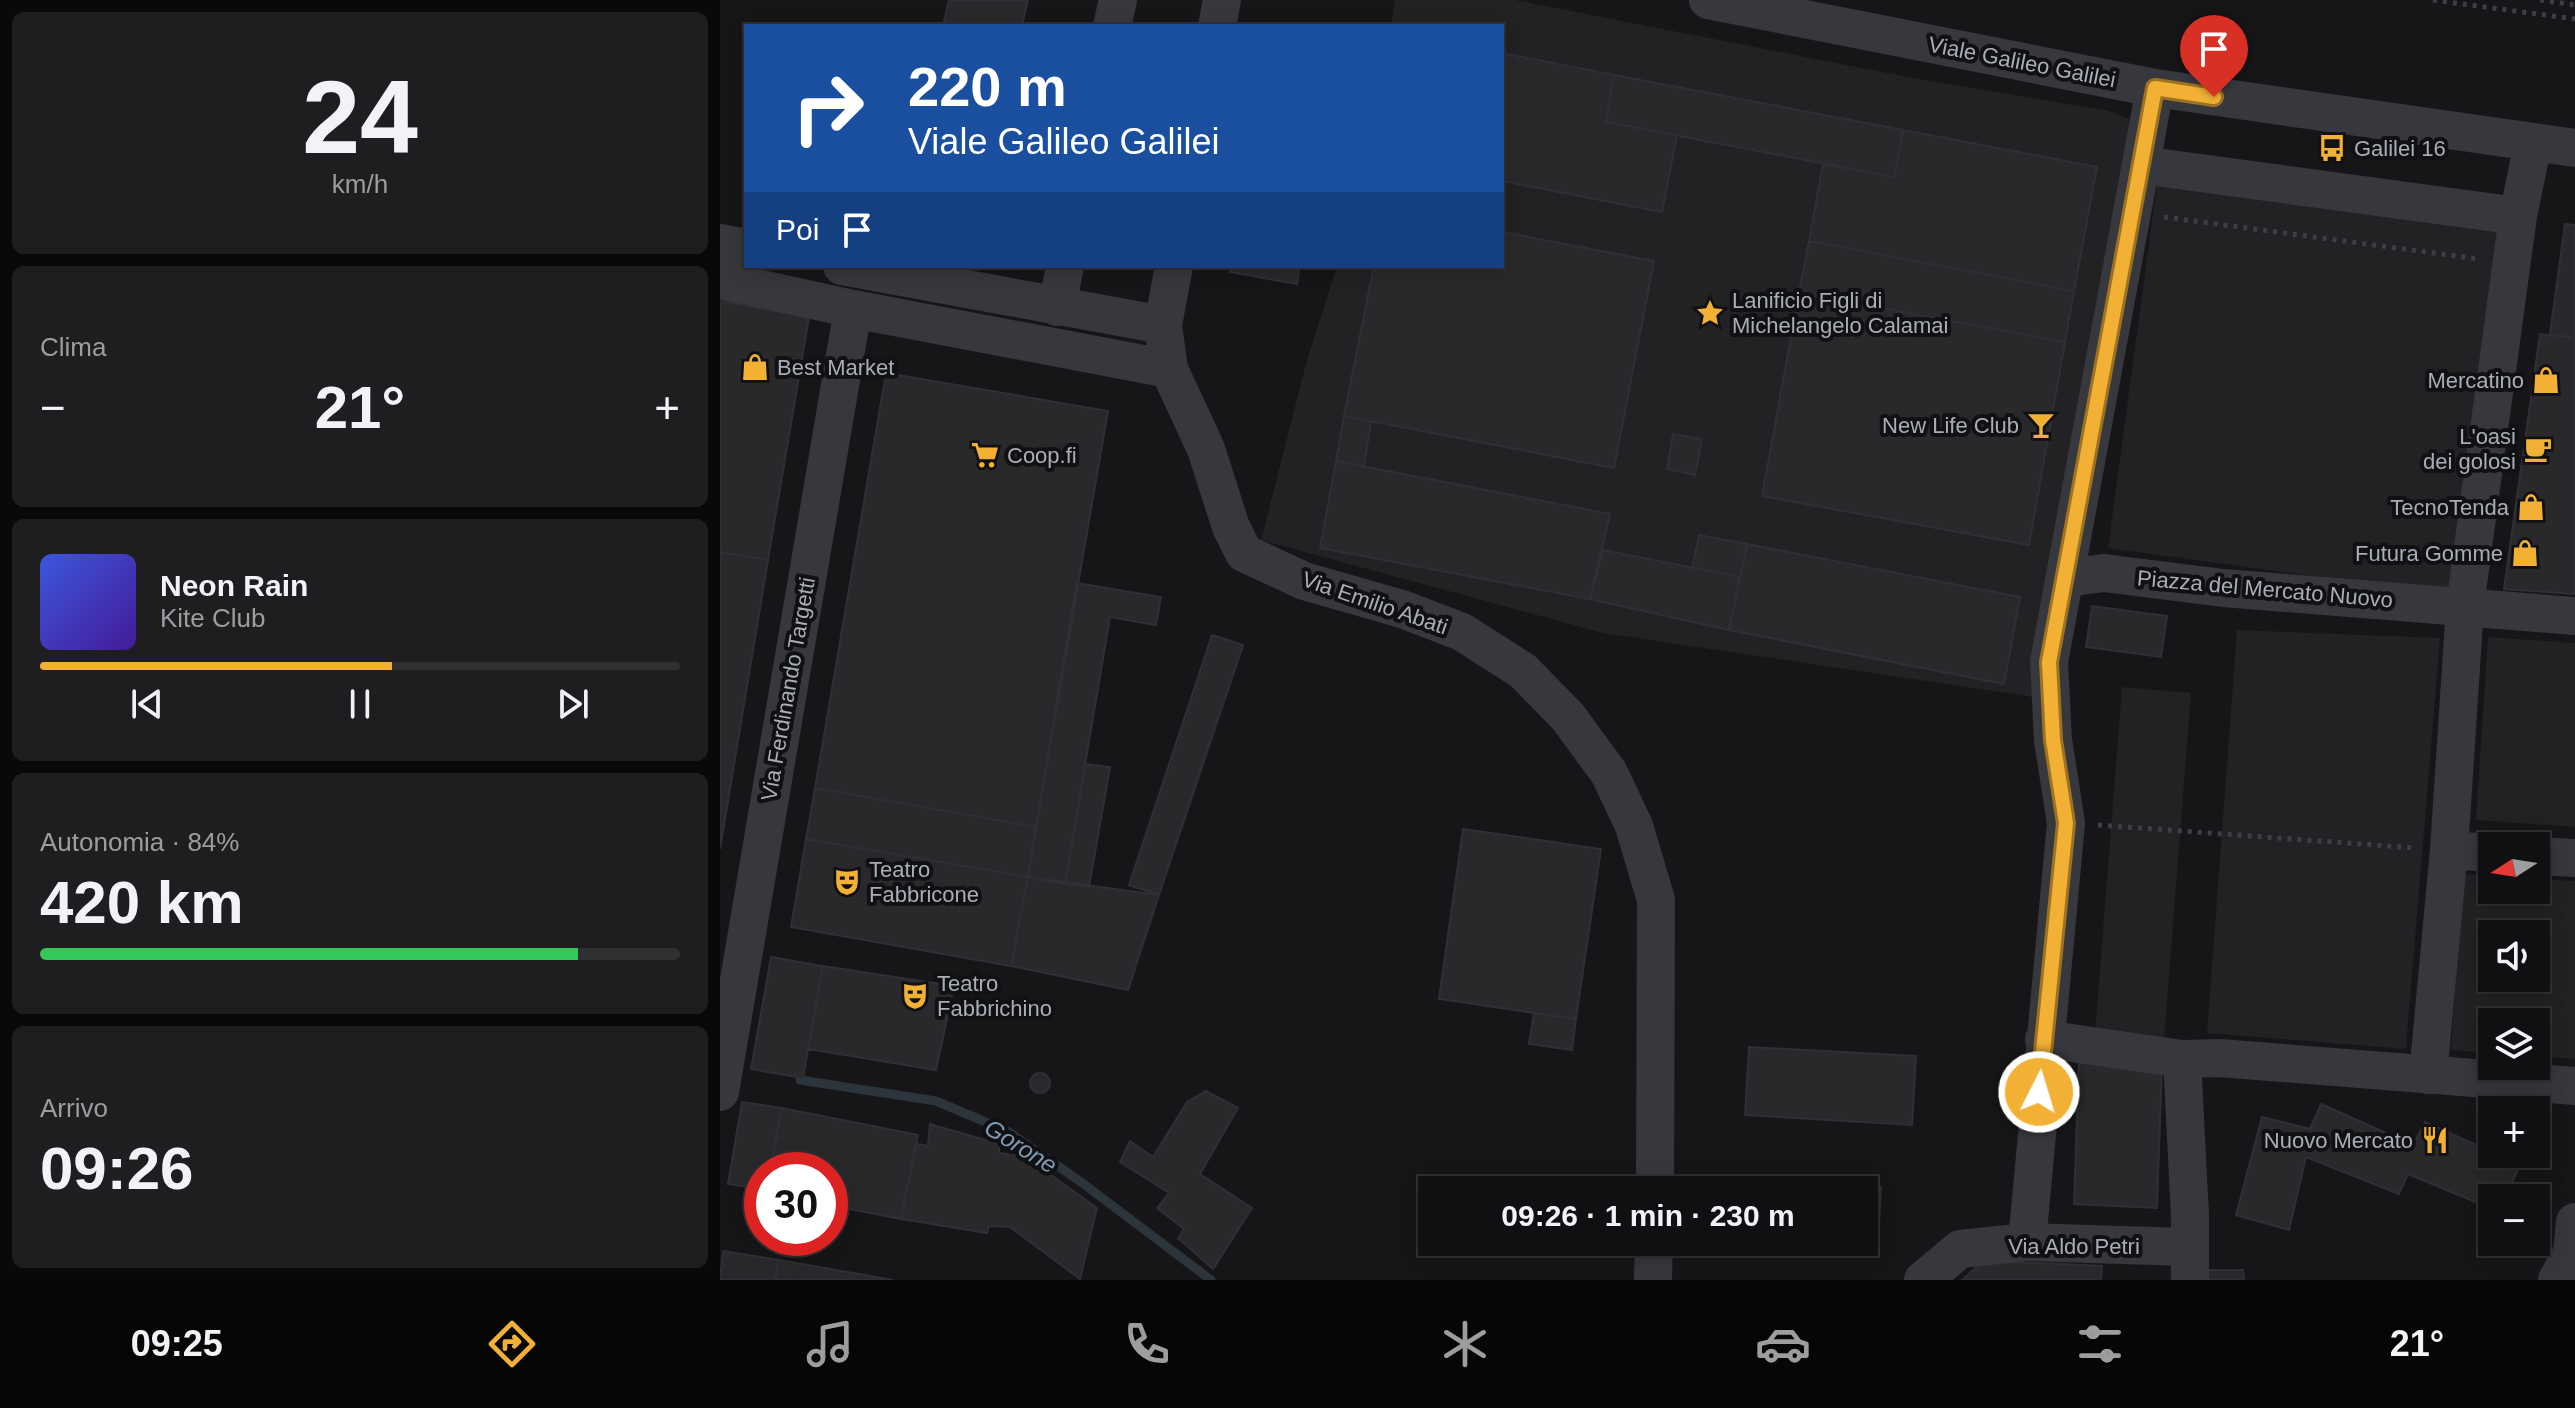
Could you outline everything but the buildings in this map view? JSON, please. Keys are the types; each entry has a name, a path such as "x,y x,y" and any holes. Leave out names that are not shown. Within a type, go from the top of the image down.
{"street":[{"path":"1112,24 1118,0"},
{"path":"1217,24 1222,0"},
{"name":"Viale Galileo Galilei","path":"1708,0 2155,88 2575,148"},
{"path":"2027,1242 2066,823 2053,740 2049,662 2155,88"},
{"path":"2428,1075 2449,850 2465,606 2518,216 2533,143"},
{"path":"2141,165 2518,216"},
{"path":"720,243 744,248"},
{"path":"852,268 1163,325"},
{"path":"1057,307 1065,268"},
{"name":"Via Emilio Abati","path":"1174,268 1163,325 1169,369 1206,449 1231,527 1244,553 1304,581 1402,609 1462,632 1523,671 1568,717 1609,773 1634,826 1656,900 1655,1176"},
{"path":"720,280 853,309 1169,369"},
{"name":"Via Ferdinando Targetti","path":"722,1080 853,309"},
{"name":"Piazza del Mercato Nuovo","path":"2066,578 2104,573 2223,588 2575,616"},
{"path":"2449,850 2478,852"},
{"path":"2550,857 2575,858"},
{"path":"2044,1039 2182,1059 2219,1058 2575,1086"},
{"path":"2182,1059 2190,1216 2189,1264"},
{"path":"2557,1280 2572,1253 2575,1222"},
{"name":"Via Aldo Petri","path":"1923,1280 1960,1249 2027,1242 2189,1264"},
{"path":"1653,1280 1654,1256"}],"path":[{"path":"2433,0 2575,19"},
{"path":"2540,0 2575,5"},
{"path":"2132,213 2512,263"},
{"path":"2066,823 2449,850"}],"shaded area":[{"name":"Lanificio Figli di Michelangelo Calamai","path":"1395,0 1515,0 1913,78 2108,111 2130,119 2034,697 1603,633 1261,540 1307,360 1336,268 1504,268 1504,24 1391,24"},
{"path":"2157,184 2498,230 2449,595 2108,548"},
{"path":"2237,630 2440,638 2406,1049 2207,1033"},
{"path":"2488,637 2575,643 2575,827 2476,820"},
{"path":"2122,687 2191,693 2164,1040 2095,1034"},
{"path":"2463,874 2478,875 2478,904 2550,904 2550,880 2575,881 2575,1059 2550,1057 2550,1008 2478,1008 2478,1052 2451,1050"}],"waterway":[{"name":"Gorone","path":"800,1080 936,1101 1009,1132 1211,1280"}],"place":[{"name":"Galilei 16","path":"2332,148"},
{"name":"Lanificio Figli di Michelangelo Calamai","path":"1710,313"},
{"name":"Best Market","path":"755,367"},
{"name":"Mercatino","path":"2546,380"},
{"name":"New Life Club","path":"2041,425"},
{"name":"L'oasi dei golosi","path":"2538,449"},
{"name":"Coop.fi","path":"985,455"},
{"name":"TecnoTenda","path":"2531,507"},
{"name":"Futura Gomme","path":"2525,553"},
{"name":"Teatro Fabbricone","path":"847,882"},
{"name":"Teatro Fabbrichino","path":"915,996"},
{"name":"Nuovo Mercato","path":"2435,1140"}],"route":[{"path":"2039,1092 2066,823 2053,740 2049,662 2155,88 2214,97"}]}
